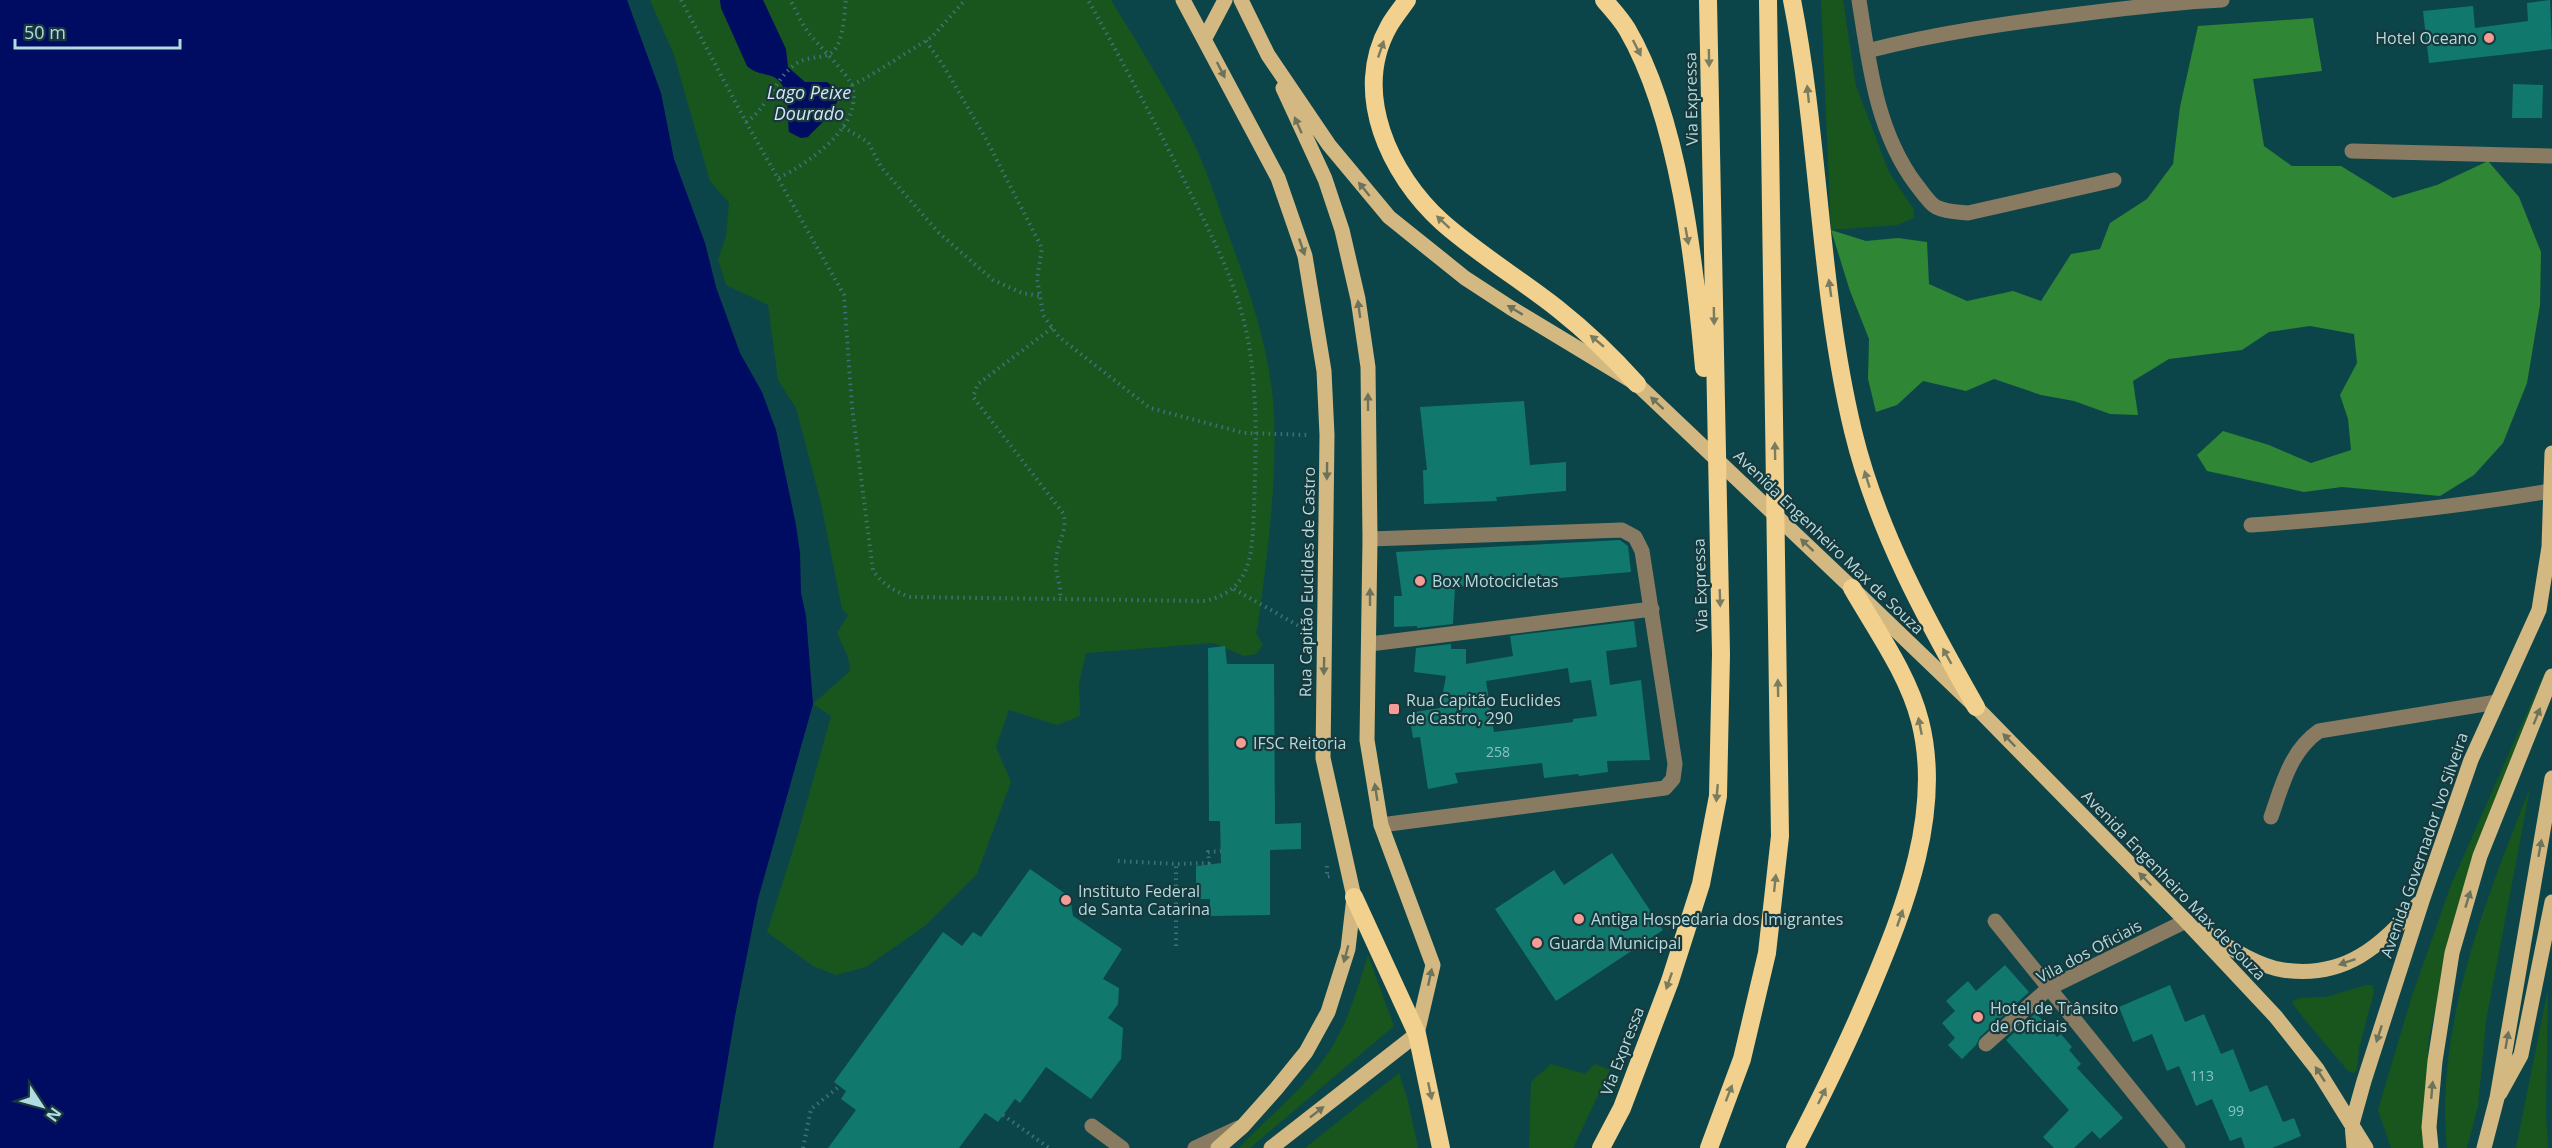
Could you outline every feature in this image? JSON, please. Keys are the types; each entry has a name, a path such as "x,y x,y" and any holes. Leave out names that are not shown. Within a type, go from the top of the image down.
{"highway":[{"path":"1407,0 1388,27 1377,60 1375,90 1378,125 1391,155 1412,189 1440,220 1471,246 1558,309 1604,347 1637,384"},
{"path":"1604,0 1626,27 1642,60 1655,93 1675,167 1699,317 1718,540"},
{"name":"Via Expressa","path":"1601,1148 1622,1108 1670,981 1701,884 1718,796 1721,654 1708,0"},
{"path":"1708,1148 1742,1059 1767,953 1780,836 1768,0"},
{"path":"1792,0 1804,60 1826,260 1853,431 1888,540 1935,634 1976,707"},
{"path":"1795,1148 1847,1044 1900,919 1916,867 1925,802 1926,759 1920,721 1905,681 1851,587"},
{"path":"1354,897 1417,1034 1441,1148"}],"main road":[{"name":"Rua Capitão Euclides de Castro","path":"1183,0 1278,178 1305,256 1324,371 1327,435 1323,758 1354,897 1348,949 1328,1012 1306,1052 1243,1126 1218,1148"},
{"path":"1205,38 1225,0"},
{"name":"Avenida Engenheiro Max de Souza","path":"1241,0 1268,56 1329,145 1389,217 1466,278 1637,384 1851,587 1976,707 2186,921 2276,1017 2317,1069 2366,1148"},
{"path":"1268,56 1325,179 1342,230 1358,299 1368,367 1370,644 1367,740 1381,825 1433,965 1417,1034 1271,1148"},
{"name":"Avenida Governador Ivo Silveira","path":"2354,1148 2352,1124 2423,898 2471,760 2539,610 2549,547 2552,453"},
{"path":"2539,610 2552,600"},
{"path":"2431,1148 2429,1127 2435,1061 2452,953 2480,856 2552,676"},
{"path":"2484,1148 2497,1098 2552,778"},
{"path":"2186,921 2244,955 2281,970 2320,971 2361,957 2389,936 2423,898"},
{"path":"2497,1098 2521,1055 2552,902"}],"street":[{"path":"1859,0 1867,51 1886,130 1909,174 1935,206 1949,211 1968,213 2114,180"},
{"path":"1867,51 1926,36 1998,24 2184,1 2222,0"},
{"path":"2352,151 2552,156"},
{"path":"2251,525 2388,515 2467,506 2550,491"},
{"path":"1370,539 1622,530 1635,537 1642,551 1675,764 1673,778 1665,788 1381,825"},
{"path":"1370,644 1652,609"},
{"path":"2271,817 2292,761 2306,740 2319,731 2497,702"},
{"path":"1995,921 2178,1148"},
{"name":"Vila dos Oficiais","path":"1986,1044 2049,988 2186,921"},
{"path":"1092,1126 1122,1148"},
{"path":"1195,1148 1243,1126"}],"path":[{"path":"681,0 746,122 844,295 852,407 873,571 890,589 909,597 1204,601 1220,598 1234,589 1247,568 1252,543 1257,435 1256,402 1248,340 1230,279 1208,228 1141,93 1088,0"},
{"path":"779,178 819,152 843,127 853,104 852,85 807,31 790,0"},
{"path":"746,122 761,110 776,83 794,66 809,57 829,55 839,43 846,0"},
{"path":"852,85 926,41 939,30 965,0"},
{"path":"926,41 943,65 986,139 1042,248 1037,279 1043,315 1059,337 1104,375 1150,408 1257,435 1314,435"},
{"path":"843,127 868,142 881,167 939,233 993,280 1022,293 1040,296"},
{"path":"1052,328 978,384 973,397 1063,513 1066,522 1056,561 1062,587 1060,600"},
{"path":"1234,589 1308,631"},
{"path":"1118,861 1209,863 1208,852 1221,851"},
{"path":"1176,864 1176,946"},
{"path":"803,1148 811,1109 840,1086"},
{"path":"1003,1115 1049,1148"}],"green space":[{"path":"650,0 1111,0 1167,93 1202,162 1247,288 1265,350 1272,392 1275,441 1273,496 1257,631 1255,631 1263,645 1256,654 1244,656 1213,643 1086,653 1079,684 1080,716 1057,725 1009,710 996,747 1011,782 977,874 926,925 866,967 836,975 813,966 767,932 798,834 831,716 813,704 850,671 848,657 837,633 848,615 842,609 821,503 796,408 778,380 768,305 726,285 718,259 726,237 729,203 710,181 674,55"},
{"path":"1821,0 1843,0 1856,86 1889,172 1914,210 1914,218 1897,225 1831,230"},
{"path":"2313,18 2322,71 2253,79 2264,146 2292,166 2341,166 2393,198 2437,185 2488,161 2519,197 2541,252 2540,305 2527,383 2503,443 2474,475 2440,496 2342,487 2304,492 2207,471 2197,455 2223,431 2269,445 2311,463 2351,450 2348,419 2340,395 2357,363 2354,334 2310,326 2269,332 2242,350 2169,359 2133,381 2138,415 2110,414 2074,401 2041,395 1994,379 1966,391 1923,381 1897,405 1876,412 1868,379 1869,339 1850,291 1831,230 1866,241 1898,238 1927,242 1929,284 1967,301 2013,291 2041,301 2071,254 2100,249 2110,223 2147,199 2173,164 2180,107 2198,26"},
{"path":"2546,669 2477,844 2429,1036 2423,1148 2391,1148 2378,1110 2411,999 2451,885"},
{"path":"2530,788 2486,1021 2478,1106 2467,1148 2447,1148 2445,1102 2456,1009 2481,918"},
{"path":"1368,955 1394,1026 1250,1148 1239,1148 1299,1089 1326,1056 1342,1029"},
{"path":"2373,985 2374,992 2359,1048 2357,1069 2354,1073 2348,1071 2292,1001 2300,998 2326,997"},
{"path":"2548,989 2546,1115 2548,1148 2516,1148"},
{"path":"1551,1064 1585,1074 1595,1064 1610,1070 1573,1148 1529,1148 1531,1082"},
{"path":"1399,1073 1408,1101 1418,1148 1305,1148"}],"water":[{"path":"0,0 627,0 661,93 674,159 705,243 716,287 740,353 762,392 776,430 800,553 801,593 806,616 813,704 758,899 735,1016 713,1148 0,1148"},
{"name":"Lago Peixe Dourado","path":"720,0 763,0 786,49 788,67 805,82 827,82 839,91 832,110 808,137 801,138 789,132 786,94 783,87 774,77 747,66 721,8"}],"building":[{"name":"Hotel Oceano","path":"2550,0 2552,49 2429,63 2423,11 2473,6 2475,28 2528,21 2527,3"},
{"path":"2513,84 2543,85 2542,118 2512,118"},
{"path":"1524,401 1530,465 1566,462 1566,491 1496,497 1497,501 1424,504 1423,470 1427,470 1420,407"},
{"path":"1620,540 1628,546 1631,572 1455,587 1453,624 1417,628 1417,626 1394,627 1394,596 1402,596 1396,552"},
{"path":"1634,621 1637,647 1606,651 1610,685 1641,680 1650,760 1607,761 1608,772 1579,776 1578,774 1544,778 1542,763 1455,773 1458,783 1428,789 1420,737 1413,738 1409,713 1440,708 1446,676 1414,672 1416,648 1451,644 1451,649 1466,649 1466,664 1513,656 1510,636","holes":["1568,668 1570,683 1591,680 1597,716 1573,719 1573,722 1494,732 1486,681"]},
{"name":"IFSC Reitoria","path":"1225,646 1227,664 1274,664 1275,824 1301,823 1301,849 1270,850 1270,915 1210,916 1210,899 1196,899 1196,866 1221,863 1220,821 1209,821 1208,648"},
{"name":"Antiga Hospedaria dos Imigrantes","path":"1612,853 1663,930 1556,1001 1495,909 1554,870 1564,885"},
{"path":"1030,869 1070,897 1073,916 1122,949 1103,979 1119,988 1118,1004 1108,1018 1123,1028 1121,1059 1091,1099 1046,1067 1020,1103 1015,1099 998,1122 985,1113 959,1148 828,1148 856,1110 841,1099 846,1091 834,1082 943,932 962,946 973,932 981,937"},
{"name":"Hotel de Trânsito de Oficiais","path":"2005,965 2029,992 1980,1037 1976,1045 1962,1059 1948,1045 1955,1038 1942,1023 1955,1011 1946,1001 1968,981 1976,991"},
{"path":"2170,985 2185,1022 2204,1014 2221,1054 2233,1049 2250,1092 2267,1085 2283,1122 2294,1118 2301,1136 2272,1148 2245,1148 2241,1137 2230,1141 2212,1099 2196,1106 2179,1066 2167,1071 2152,1034 2133,1042 2119,1007"},
{"path":"2036,1013 2057,1037 2061,1034 2072,1047 2069,1050 2081,1064 2077,1068 2123,1118 2100,1139 2092,1131 2074,1148 2054,1148 2043,1137 2069,1110 2006,1040"}],"place":[{"name":"Hotel Oceano","path":"2489,38"},
{"name":"Box Motocicletas","path":"1420,581"},
{"name":"Rua Capitão Euclides de Castro, 290","path":"1394,709"},
{"name":"IFSC Reitoria","path":"1241,743"},
{"name":"Instituto Federal de Santa Catarina","path":"1066,900"},
{"name":"Antiga Hospedaria dos Imigrantes","path":"1579,919"},
{"name":"Guarda Municipal","path":"1537,943"},
{"name":"Hotel de Trânsito de Oficiais","path":"1978,1017"}]}
